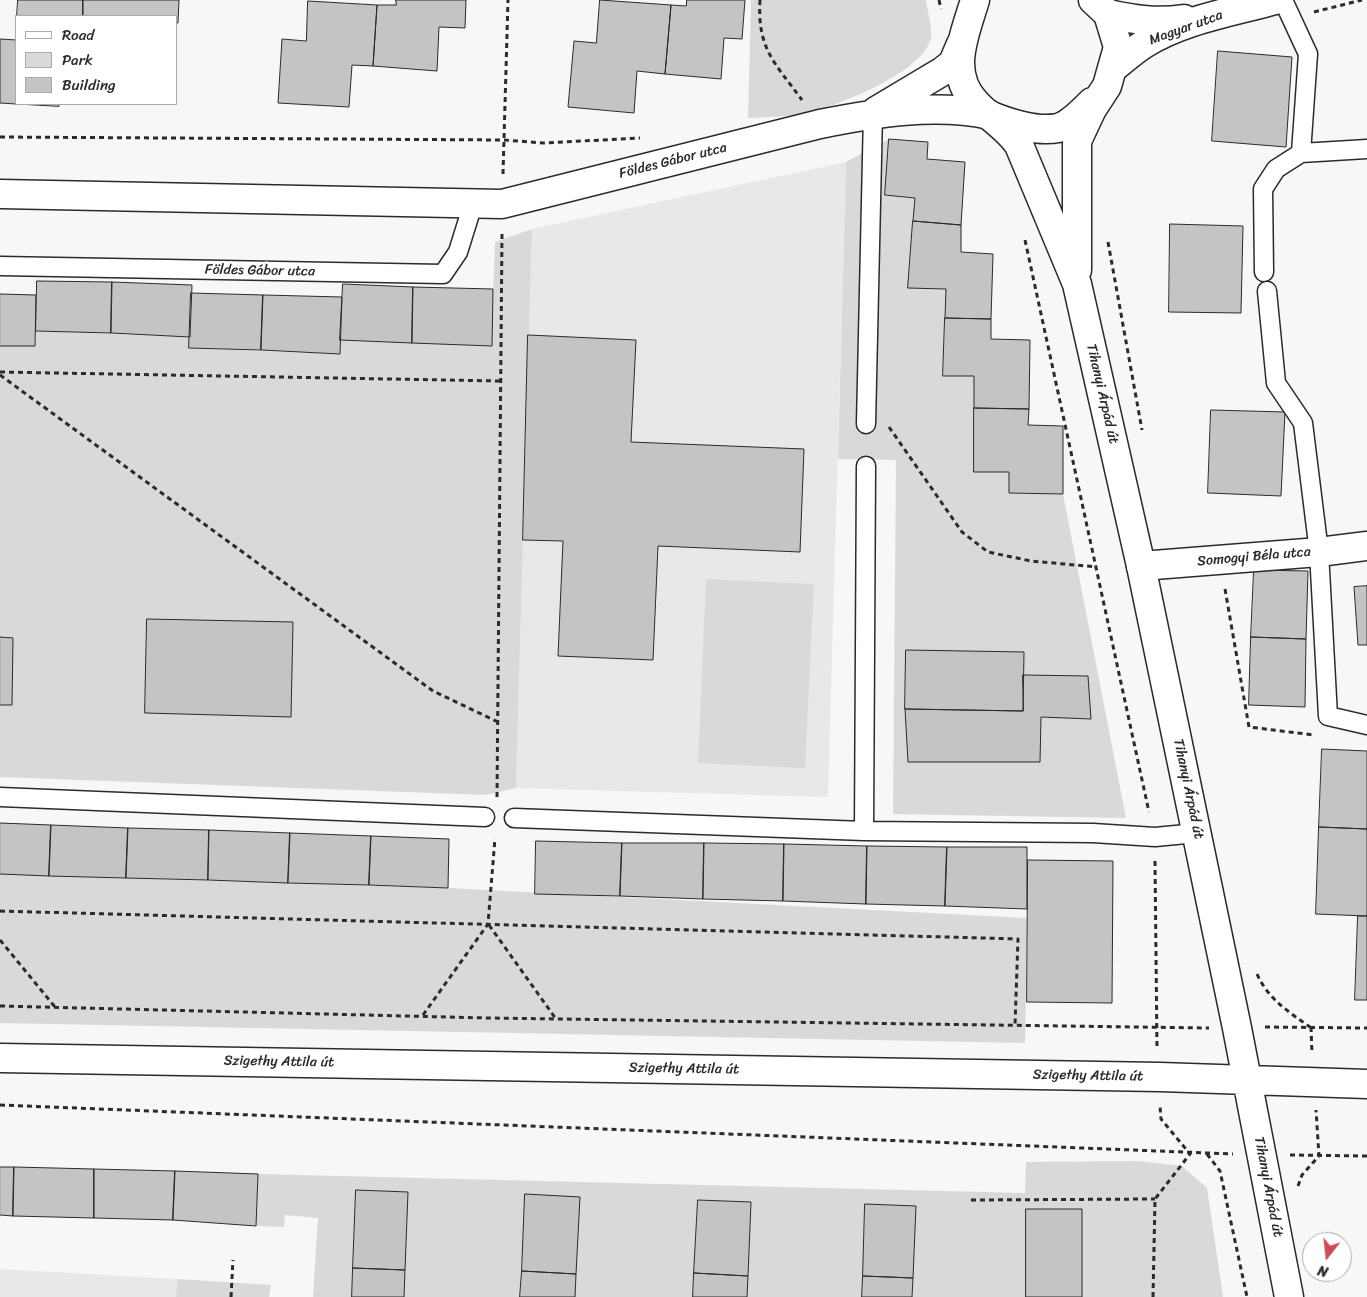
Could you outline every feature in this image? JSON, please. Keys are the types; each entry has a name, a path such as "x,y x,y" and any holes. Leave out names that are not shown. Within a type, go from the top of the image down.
{"street":[{"path":"968,23 985,0"},
{"name":"Magyar utca","path":"1110,77 1143,45 1163,34 1275,0"},
{"name":"Tihanyi Árpád út","path":"1077,284 1077,141 1110,77 1118,48 1101,7"},
{"name":"Magyar utca","path":"1101,7 1138,21 1163,22 1238,10"},
{"name":"Földes Gábor utca","path":"873,114 943,71 953,62 968,23"},
{"name":"Tihanyi Árpád út","path":"968,23 960,72 964,85 974,102 1011,133 1019,145 1077,284 1142,566 1289,1297"},
{"name":"Tihanyi Árpád út","path":"990,115 1017,126 1059,128 1083,112 1110,77"},
{"name":"Földes Gábor utca","path":"0,194 502,204 820,124 873,114 957,110 990,115"},
{"name":"Somogyi Béla utca","path":"1142,566 1319,552 1367,546"},
{"name":"Szigethy Attila út","path":"0,1058 1367,1084"}],"lane":[{"path":"1283,0 1308,54 1301,153"},
{"path":"866,424 873,114"},
{"path":"1264,272 1263,188 1276,169 1301,153 1367,149"},
{"name":"Földes Gábor utca","path":"0,266 443,274 458,252 473,204"},
{"path":"1267,291 1276,383 1304,424 1319,552 1328,716 1367,725"},
{"path":"864,831 866,466"},
{"path":"0,797 485,817"},
{"path":"514,818 864,831 1093,833 1155,837 1197,833"}],"path":[{"path":"497,798 502,204 508,0"},
{"path":"760,0 759,21 768,54 807,107"},
{"path":"0,137 504,140 544,143 643,137"},
{"path":"0,1006 556,1019 1015,1025 1156,1029 1155,837 1023,232"},
{"path":"0,373 500,381"},
{"path":"0,373 433,691 498,722"},
{"path":"867,396 962,532 988,552 1031,561 1097,567"},
{"path":"1220,560 1249,727 1316,735"},
{"path":"423,1016 488,924 495,837"},
{"path":"0,911 1018,940 1015,1025"},
{"path":"488,924 556,1019"},
{"path":"0,940 55,1007"},
{"path":"1311,1027 1367,1028"},
{"path":"0,1105 1207,1154 1220,1171 1247,1297"},
{"path":"1154,1297 1155,1199 1190,1154"},
{"path":"1319,1156 1367,1156"},
{"path":"971,1200 1155,1199"},
{"path":"231,1297 233,1260"}],"shaded area":[{"path":"846,162 828,797 516,788 532,229"},
{"path":"0,1269 177,1279 176,1297 0,1297"}],"green space":[{"path":"751,0 926,0 931,24 931,38 925,51 912,64 877,86 857,95 806,113 748,118"},
{"path":"889,139 886,195 915,198 909,288 946,289 943,376 974,376 974,472 1009,472 1009,493 1063,494 1126,818 893,814 896,460 838,459 846,162"},
{"path":"532,229 516,788 486,795 0,777 0,346 35,346 36,331 190,337 190,348 339,354 340,340 491,346 495,242"},
{"path":"706,579 814,584 805,768 698,763"},
{"path":"0,874 448,888 1027,918 1025,1043 0,1023"},
{"path":"1139,1161 1182,1166 1207,1188 1223,1297 313,1297 318,1218 285,1215 284,1227 256,1226 258,1174 1025,1193 1026,1162"},
{"path":"177,1279 271,1285 269,1297 176,1297"}],"building":[{"path":"18,0 83,0 83,15 17,15"},
{"path":"83,0 179,0 178,23 178,15 83,15"},
{"path":"396,0 466,0 465,28 439,27 437,71 373,66 377,5 396,5"},
{"path":"600,0 671,5 665,74 637,71 634,113 568,107 574,41 596,43"},
{"path":"687,0 745,0 742,39 724,38 721,79 665,74 671,5 686,6"},
{"path":"308,1 377,5 373,66 352,65 349,107 278,103 282,39 306,41"},
{"path":"0,39 15,40 15,104 0,103"},
{"path":"1218,51 1292,57 1286,147 1212,141"},
{"path":"889,139 928,142 927,159 965,162 961,225 913,221 915,198 885,195"},
{"path":"913,221 961,225 961,252 993,254 991,319 945,318 946,289 908,288"},
{"path":"1170,224 1243,226 1241,313 1169,312"},
{"path":"37,281 112,282 111,333 36,331"},
{"path":"112,282 192,285 190,337 111,333"},
{"path":"343,284 413,287 412,343 340,340"},
{"path":"413,287 493,289 492,346 412,343"},
{"path":"191,293 263,295 261,350 189,348"},
{"path":"0,294 36,295 35,346 0,346"},
{"path":"263,295 342,297 340,354 261,350"},
{"path":"945,318 991,319 991,339 1030,340 1029,409 974,408 974,376 943,376"},
{"path":"528,335 636,340 631,442 804,449 800,552 658,546 653,660 558,656 563,541 523,540"},
{"path":"974,408 1029,409 1028,425 1063,426 1063,494 1009,493 1009,472 974,472"},
{"path":"1211,410 1285,412 1281,496 1208,493"},
{"path":"1254,570 1308,571 1306,639 1251,637"},
{"path":"1367,586 1367,645 1358,645 1354,587"},
{"path":"147,619 293,622 291,717 145,713"},
{"path":"0,637 13,638 12,705 0,705"},
{"path":"1251,637 1306,639 1305,707 1249,705"},
{"path":"906,650 1024,652 1023,711 905,709"},
{"path":"1023,675 1088,676 1091,719 1041,717 1040,762 908,762 905,709 1023,711"},
{"path":"1322,749 1367,751 1367,829 1319,827"},
{"path":"0,823 51,825 49,876 0,874"},
{"path":"51,825 128,828 126,878 49,876"},
{"path":"1319,827 1367,829 1367,916 1316,914"},
{"path":"128,828 209,830 208,880 126,878"},
{"path":"209,830 290,833 288,883 208,880"},
{"path":"290,833 371,836 369,885 288,883"},
{"path":"371,836 449,839 448,888 369,885"},
{"path":"536,841 622,843 620,896 535,894"},
{"path":"622,843 704,843 703,899 620,896"},
{"path":"704,843 784,844 783,901 703,899"},
{"path":"784,844 867,846 866,904 783,901"},
{"path":"867,846 947,847 945,906 866,904"},
{"path":"947,847 1027,847 1027,909 945,906"},
{"path":"1028,860 1113,861 1112,1003 1027,1002"},
{"path":"1358,916 1367,916 1367,1000 1355,1000"},
{"path":"0,1167 14,1167 13,1216 0,1215"},
{"path":"14,1167 94,1169 94,1218 13,1216"},
{"path":"94,1169 175,1171 173,1220 94,1218"},
{"path":"175,1171 258,1174 256,1226 173,1220"},
{"path":"356,1190 408,1192 405,1270 353,1268"},
{"path":"525,1194 580,1197 576,1274 522,1271"},
{"path":"698,1200 751,1202 748,1276 694,1273"},
{"path":"865,1204 916,1206 913,1278 863,1276"},
{"path":"1026,1209 1082,1209 1082,1297 1026,1297"},
{"path":"353,1268 405,1270 404,1297 352,1297"},
{"path":"522,1271 576,1274 575,1297 520,1297"},
{"path":"694,1273 748,1276 747,1297 693,1297"},
{"path":"863,1276 913,1278 912,1297 862,1297"}]}
